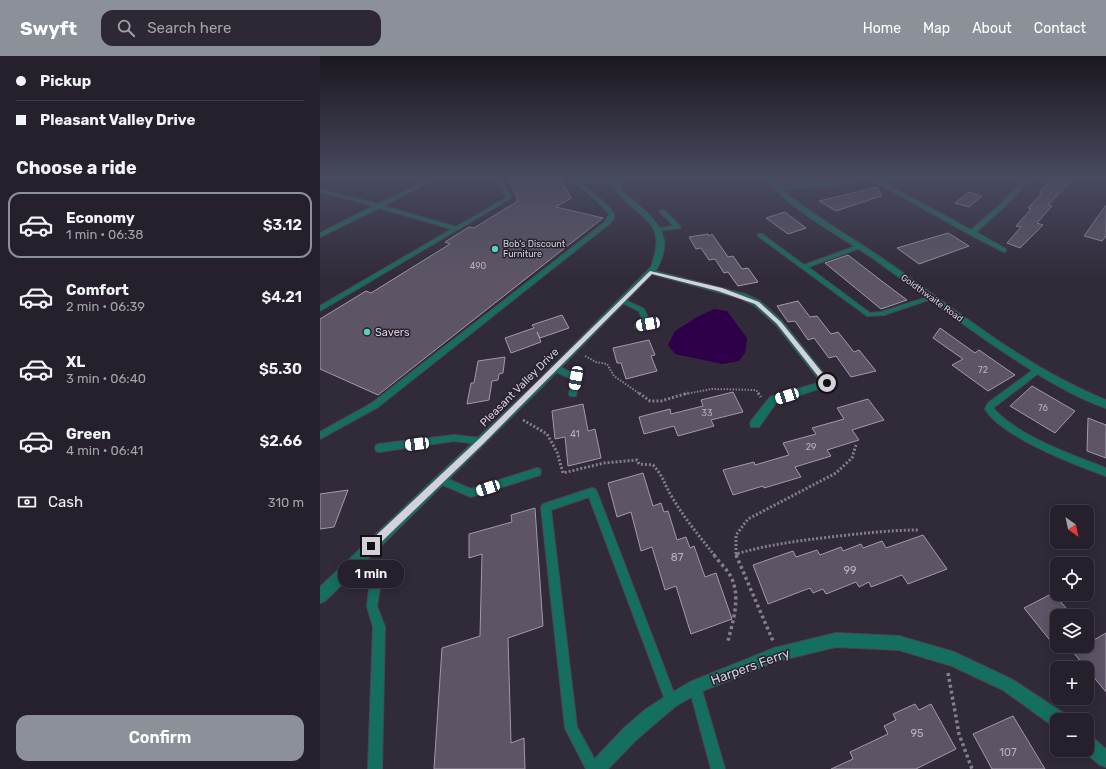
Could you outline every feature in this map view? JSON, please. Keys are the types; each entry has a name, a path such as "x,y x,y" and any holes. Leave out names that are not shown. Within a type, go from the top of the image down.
{"street":[{"path":"642,211 653,221 659,230"},
{"name":"Goldthwaite Road","path":"808,211 861,246 931,298 1037,370 1084,396 1106,404"},
{"path":"931,211 1004,250"},
{"path":"971,233 996,211"},
{"name":"Pleasant Valley Drive","path":"320,596 481,441 651,272 658,259 660,251 662,240 659,230"},
{"path":"651,272 720,290 757,303 779,323 827,383 773,400 755,424"},
{"name":"Harpers Ferry","path":"597,769 629,735 671,701 695,686 779,654 836,640 900,643 945,656 1008,685 1050,714"},
{"path":"1094,750 1106,759"}],"lane":[{"path":"320,235 367,211"},
{"path":"395,211 456,229"},
{"path":"320,309 486,211"},
{"path":"320,436 376,405 607,223 611,218 612,214 610,211"},
{"path":"659,230 678,227 662,211"},
{"path":"760,236 869,315 882,314 931,298"},
{"path":"804,267 861,246"},
{"path":"623,301 642,310 648,324 637,326"},
{"path":"555,368 576,378 573,394"},
{"path":"1037,370 991,405 989,409 992,414 1008,426 1049,448 1106,472"},
{"path":"379,448 454,438 481,441"},
{"path":"441,480 471,493 537,472"},
{"path":"593,769 571,728 546,507 592,492 671,701"},
{"path":"355,561 376,581 372,606 379,627 375,769"},
{"path":"695,686 718,769"}],"path":[{"path":"585,356 596,362 607,364 614,376 650,401 661,401 696,391 712,389 756,390 768,408"},
{"path":"523,420 546,434 557,452 563,473 604,463 637,460 639,464 653,465 662,475 671,496 687,521 731,577 736,598 734,618 728,640"},
{"path":"779,654 736,554 736,535 748,519 836,473 852,458 856,445"},
{"path":"736,554 757,547 807,539 899,530 919,530"},
{"path":"945,656 955,718 965,757 972,769"}],"shaded area":[{"path":"714,309 727,311 747,338 745,353 739,361 722,364 675,354 668,345 675,331 697,317"}],"building":[{"path":"501,211 574,211 603,218 378,395 320,369 320,319 366,291 371,293 450,244 445,242 469,227 474,228"},
{"path":"1029,211 1047,211 1037,223 1043,225 1020,248 1007,243 1021,227 1016,226"},
{"path":"1102,211 1106,211 1106,236 1102,241 1084,236"},
{"path":"785,212 806,228 788,234 766,218"},
{"path":"948,233 969,246 919,264 897,248"},
{"path":"708,234 709,236 712,234 728,257 733,256 742,269 748,268 758,282 738,286 728,272 724,273 715,259 709,260 701,248 696,249 689,237"},
{"path":"848,255 907,300 881,309 825,263"},
{"path":"798,301 810,317 817,316 831,334 838,332 854,352 859,350 876,371 851,377 836,356 829,358 814,338 808,340 795,321 788,322 777,306"},
{"path":"562,315 569,328 540,338 537,332 541,342 511,353 505,338 534,328 532,325"},
{"path":"940,328 975,353 979,350 1015,375 988,391 952,365 963,359 933,338"},
{"path":"649,340 655,355 651,356 657,371 626,379 621,363 617,363 613,348"},
{"path":"505,357 503,373 499,374 498,380 492,381 489,400 467,404 471,383 474,383 478,361"},
{"path":"1032,386 1075,411 1055,433 1010,406"},
{"path":"733,392 743,412 711,420 714,426 678,436 674,426 644,434 639,417 670,409 671,414 703,406 701,400"},
{"path":"868,399 884,420 852,430 859,440 827,450 831,456 795,467 801,477 733,495 723,470 754,462 755,465 789,455 783,443 816,434 812,428 844,419 837,408"},
{"path":"583,404 588,431 595,429 601,458 568,466 565,437 555,439 552,411"},
{"path":"1088,418 1106,425 1106,458 1087,451"},
{"path":"643,473 653,506 661,503 664,512 668,511 677,540 686,537 690,548 694,546 705,577 716,573 732,619 691,634 676,586 665,590 652,547 641,551 631,512 617,517 608,483"},
{"path":"348,490 334,527 320,529 320,494"},
{"path":"535,508 543,626 508,638 511,743 524,738 525,769 434,769 442,648 480,636 482,554 469,558 469,534 512,522 511,515"},
{"path":"923,535 947,569 908,584 902,575 871,587 869,582 859,587 856,582 826,594 823,589 813,593 810,588 768,604 753,565 793,551 796,557 817,550 820,555 841,547 843,551 861,544 863,548 882,541 886,548"},
{"path":"1050,595 1050,601 1060,601 1067,609 1050,609 1050,640 1024,608"},
{"path":"1106,633 1106,692 1094,677 1094,661 1080,661 1074,653 1094,653 1094,640"},
{"path":"915,704 919,710 931,704 956,749 916,769 831,769 853,759 850,752 888,734 884,726 896,720 893,714"},
{"path":"1013,716 1045,769 992,769 973,734"}],"place":[{"name":"Bob's Discount Furniture","path":"495,249"},
{"name":"Savers","path":"367,332"}],"route":[{"path":"371,546 539,385 651,272 742,296 757,303 769,312 779,323 827,383"}]}
